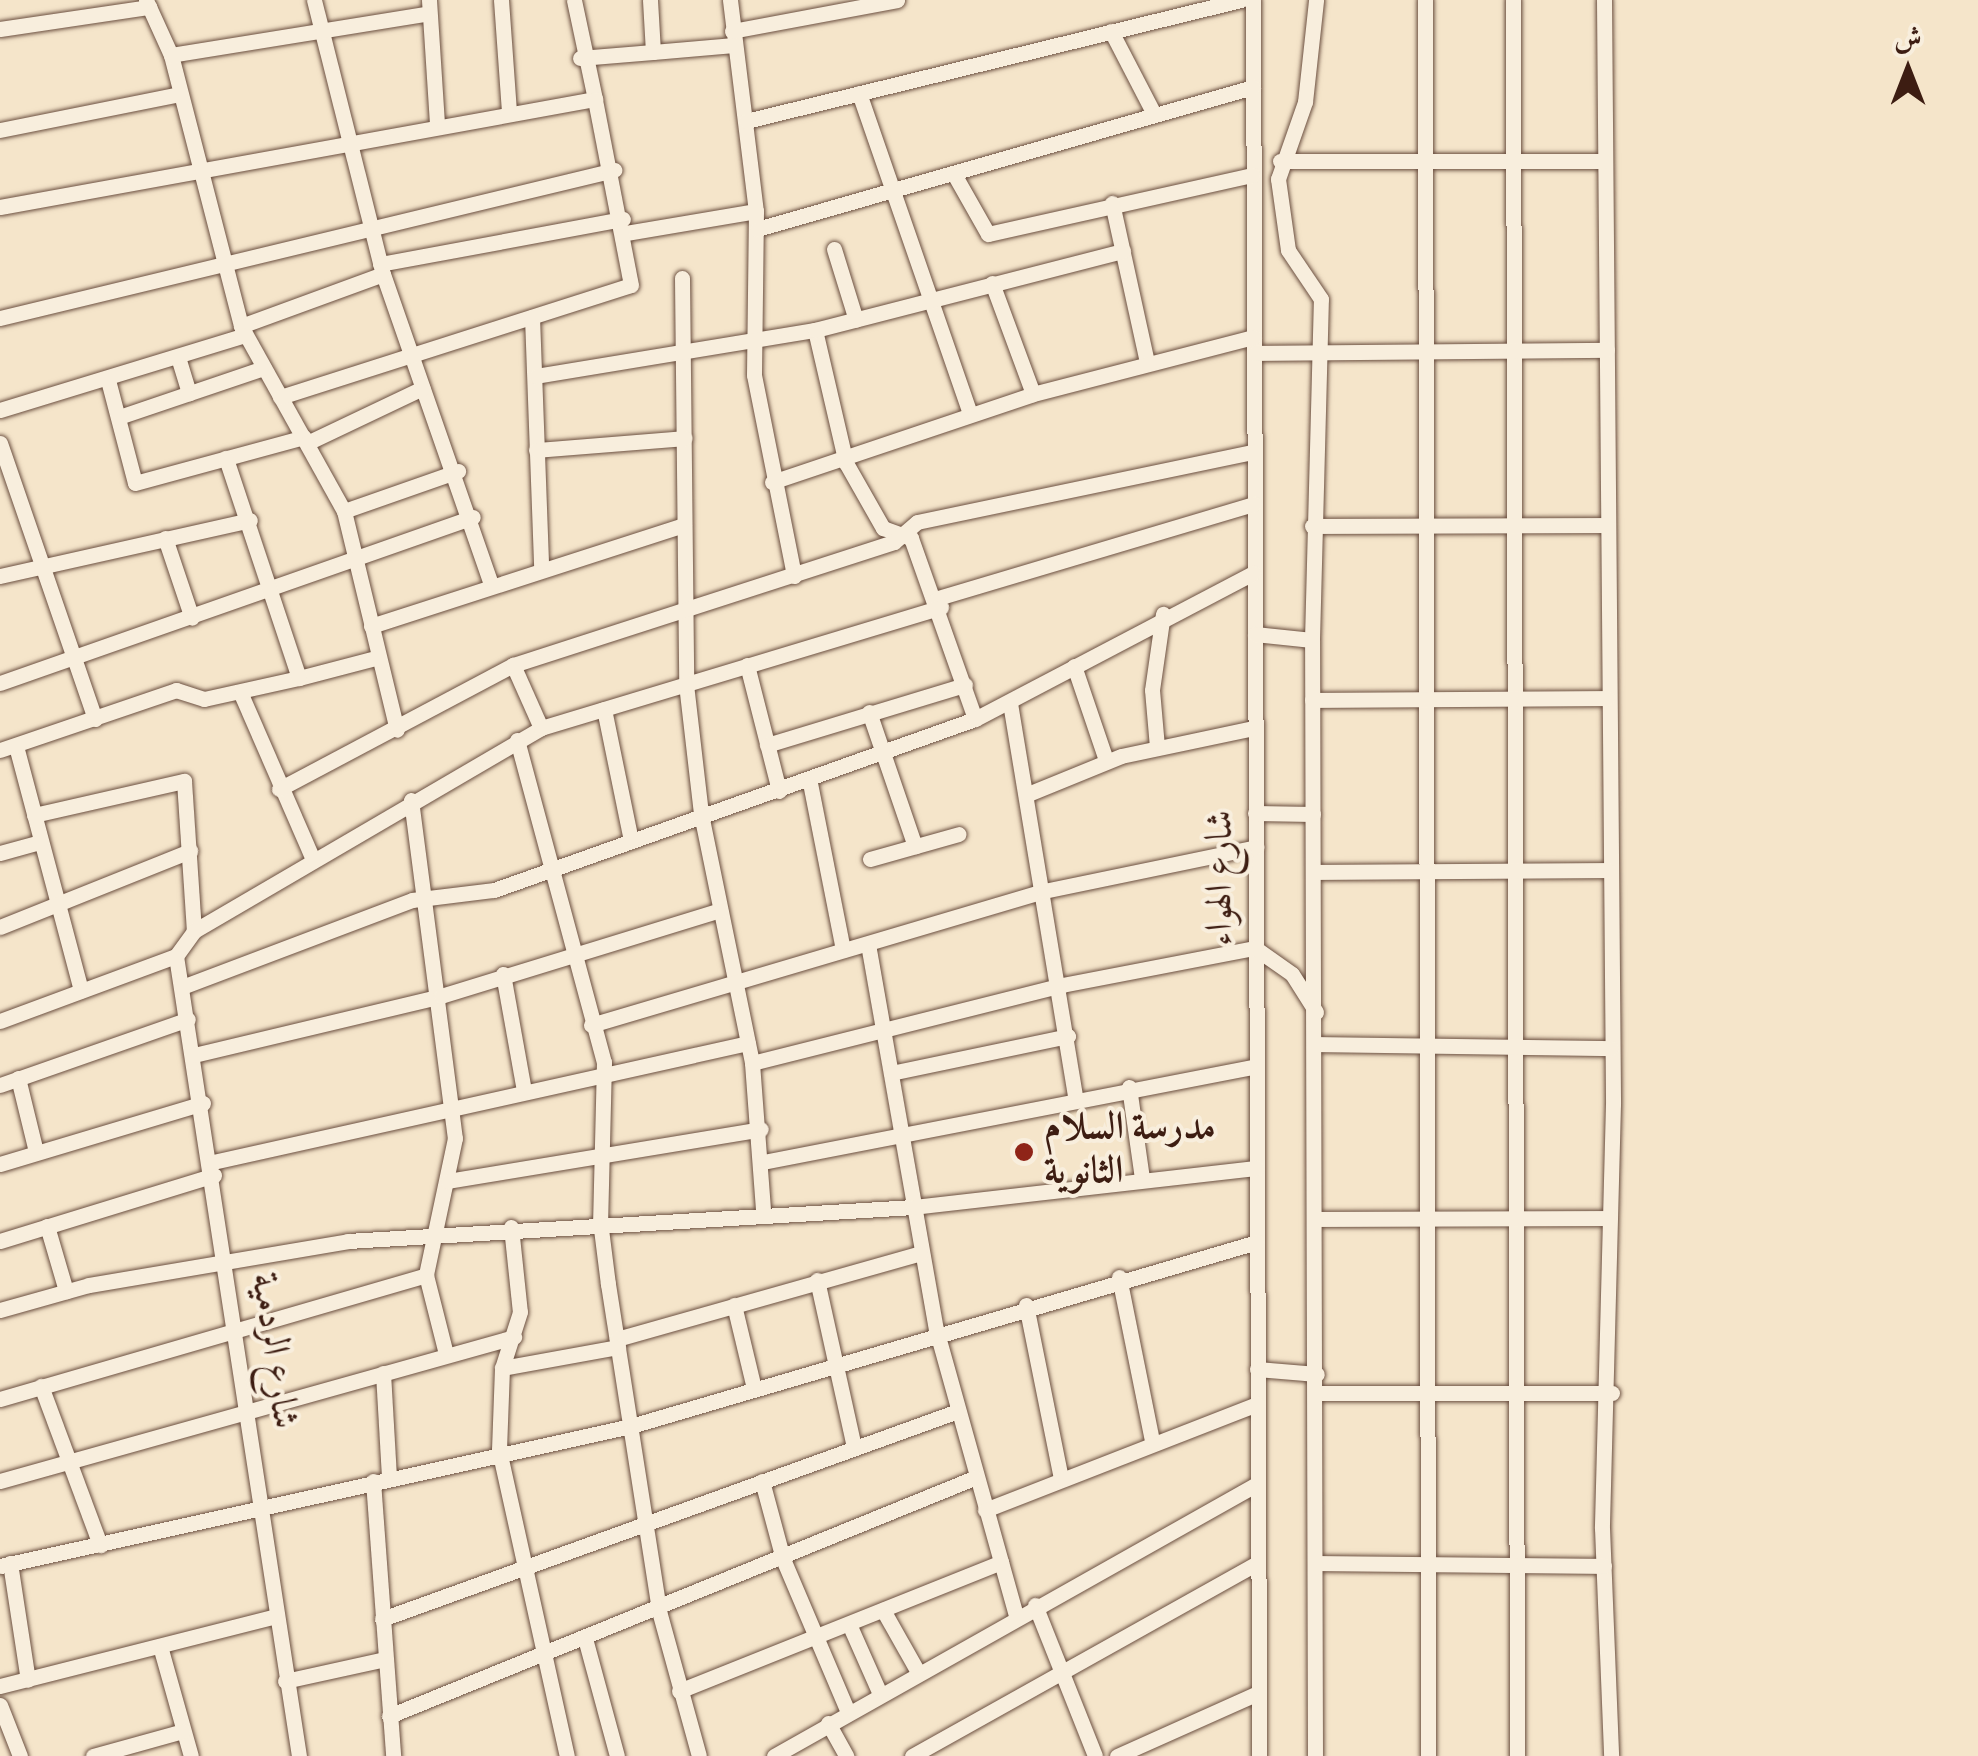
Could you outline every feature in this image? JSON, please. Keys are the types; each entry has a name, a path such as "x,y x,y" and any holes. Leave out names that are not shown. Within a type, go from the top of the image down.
{"street":[{"path":"314,0 381,269 422,388 458,471 492,584"},
{"path":"501,0 509,112"},
{"path":"280,397 409,350 631,285 614,170 580,58 574,0"},
{"path":"650,0 653,52"},
{"path":"730,0 756,210 752,342 772,482 794,576"},
{"path":"580,58 653,52 733,38 866,3 898,0"},
{"path":"746,121 1241,0"},
{"name":"شارع الهواء","path":"1253,0 1259,1756"},
{"path":"1316,0 1305,102 1280,161 1288,250 1321,298 1312,526 1313,814 1320,1044 1316,1219 1320,1563 1316,1756"},
{"path":"1425,0 1430,872 1428,1756"},
{"path":"1513,0 1519,871 1517,1756"},
{"path":"1604,0 1612,1048 1612,1393 1604,1566 1610,1756"},
{"path":"0,29 147,3 172,56 196,169 243,331 344,510 359,556 376,658 397,730"},
{"path":"172,56 429,6 438,124"},
{"path":"1111,31 1154,114"},
{"path":"757,228 892,193 1254,87"},
{"path":"859,93 970,413"},
{"path":"0,130 180,94"},
{"path":"0,207 438,124 595,99"},
{"path":"1280,161 1604,161"},
{"path":"0,318 220,260 614,170"},
{"path":"954,174 988,234 1253,175"},
{"path":"1112,204 1147,362"},
{"path":"0,410 178,357 381,269 624,226 756,210"},
{"path":"834,249 856,320"},
{"path":"536,376 681,348 752,342 815,330 1122,250"},
{"path":"682,278 686,684 701,814 738,978 752,1063 763,1162 763,1211"},
{"path":"992,282 1033,394"},
{"path":"532,317 540,566"},
{"path":"815,330 846,463 884,528 907,531"},
{"path":"772,482 846,463 970,413 1033,394 1147,362 1254,345 1320,350 1607,350"},
{"path":"178,357 189,393"},
{"path":"119,417 264,368"},
{"path":"108,380 136,483 306,440 422,388"},
{"path":"536,450 685,438"},
{"path":"0,444 95,719"},
{"path":"279,790 513,665 794,576 987,503 1254,452"},
{"path":"226,458 250,520 299,678"},
{"path":"344,510 458,471"},
{"path":"0,1021 176,956 194,930 312,857 542,728 1254,504"},
{"path":"0,683 473,518"},
{"path":"0,576 250,520"},
{"path":"1312,526 1516,522 1606,525"},
{"path":"371,626 540,566 684,524"},
{"path":"907,531 939,602 975,719"},
{"path":"165,538 192,618"},
{"path":"182,986 429,900 546,870 886,754 1010,704 1164,614 1254,573"},
{"path":"1157,747 1152,690 1164,614"},
{"path":"1255,634 1312,640"},
{"path":"81,991 34,816 8,748 176,690 204,699 241,694 376,658"},
{"path":"513,665 542,728"},
{"path":"746,666 779,791"},
{"path":"1074,666 1106,760"},
{"path":"767,745 965,685"},
{"path":"241,694 279,790 312,857"},
{"path":"1312,700 1517,695 1607,698"},
{"path":"1010,704 1062,985 1075,1097"},
{"path":"604,709 630,841"},
{"path":"869,712 915,846"},
{"path":"1028,794 1106,760 1254,728"},
{"path":"517,740 546,870 607,1080 600,1221 659,1611 699,1756"},
{"path":"34,816 180,779 190,850 194,930"},
{"path":"810,782 842,950"},
{"path":"411,800 429,900 453,1106 448,1181 430,1232 426,1275 446,1354"},
{"path":"1255,812 1313,814"},
{"path":"870,860 959,834"},
{"path":"0,853 40,842"},
{"path":"591,1025 738,978 1044,891 1256,847"},
{"path":"0,927 57,906 80,888 190,850"},
{"path":"1314,872 1608,870"},
{"path":"194,1055 441,996 569,953 720,910"},
{"path":"868,944 936,1329 974,1478 1016,1615"},
{"path":"752,1063 1062,985 1255,948 1292,974 1318,1015"},
{"name":"شارع الردمية","path":"176,956 237,1324 285,1681 299,1756"},
{"path":"503,974 524,1091"},
{"path":"0,1085 188,1018"},
{"path":"891,1073 1068,1036"},
{"path":"0,1241 213,1168 453,1106 607,1080 748,1043"},
{"path":"1320,1044 1612,1048"},
{"path":"763,1162 900,1131 1257,1066"},
{"path":"18,1078 36,1152"},
{"path":"1129,1088 1142,1178"},
{"path":"0,1164 203,1103"},
{"path":"448,1181 760,1129"},
{"path":"0,1310 66,1291 226,1261 430,1232 763,1211 914,1207 1142,1178 1257,1168"},
{"path":"1316,1219 1609,1218"},
{"path":"46,1226 66,1291"},
{"path":"511,1227 514,1336 502,1368 498,1450 567,1756"},
{"path":"28,1680 5,1565 498,1450 631,1426 834,1365 936,1329 1257,1242"},
{"path":"502,1368 617,1343 920,1252"},
{"path":"0,1399 237,1324 426,1275"},
{"path":"1119,1277 1152,1440"},
{"path":"817,1280 854,1447"},
{"path":"734,1305 754,1388"},
{"path":"1026,1305 1061,1478"},
{"path":"0,1481 514,1336"},
{"path":"1257,1369 1317,1374"},
{"path":"383,1373 382,1619 394,1756"},
{"path":"41,1386 100,1545"},
{"path":"1317,1392 1612,1393"},
{"path":"985,1510 1152,1440 1257,1404"},
{"path":"382,1619 647,1518 958,1411"},
{"path":"389,1716 586,1642 974,1478"},
{"path":"762,1481 783,1559 848,1712"},
{"path":"774,1756 1016,1615 1257,1484"},
{"path":"679,1692 1001,1562"},
{"path":"912,1756 1060,1669 1257,1563"},
{"path":"1320,1563 1604,1566"},
{"path":"1035,1605 1095,1756"},
{"path":"884,1610 918,1672"},
{"path":"0,1686 276,1616"},
{"path":"848,1624 880,1694"},
{"path":"586,1642 617,1756"},
{"path":"160,1646 191,1756"},
{"path":"285,1681 384,1659"},
{"path":"1117,1756 1155,1748 1258,1693"},
{"path":"0,1704 11,1748"},
{"path":"828,1724 846,1756"},
{"path":"93,1756 183,1732"}],"place":[{"name":"مدرسة السلام الثانوية","path":"1024,1152"}]}
